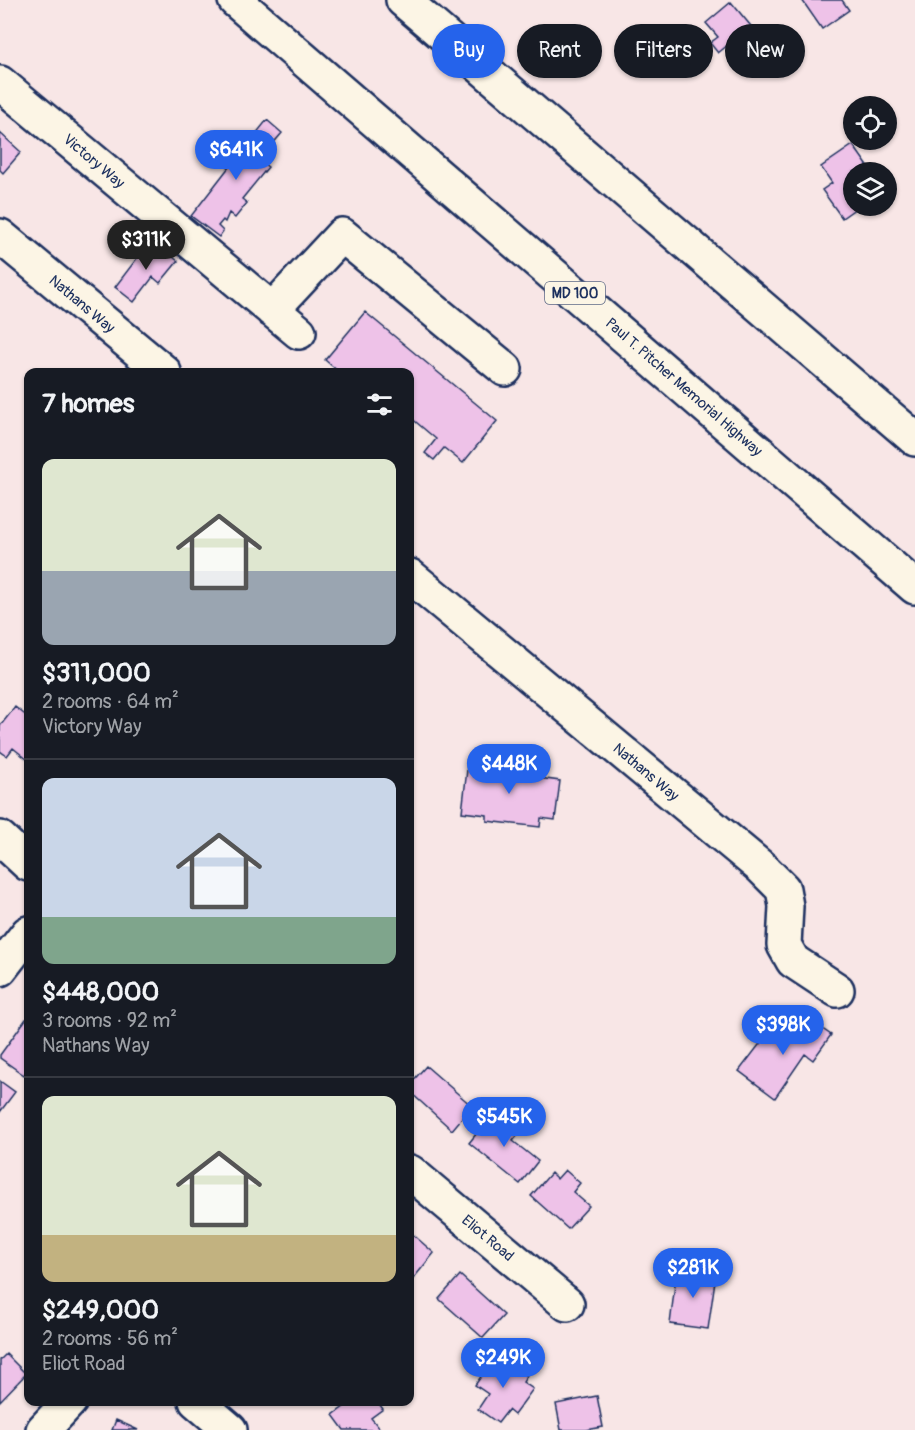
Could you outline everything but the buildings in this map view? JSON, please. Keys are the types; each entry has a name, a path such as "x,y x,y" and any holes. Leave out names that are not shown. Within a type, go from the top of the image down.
{"main road":[{"name":"Paul T. Pitcher Memorial Highway","path":"235,0 915,587"},
{"path":"403,0 915,439"},
{"name":"Victory Way","path":"0,83 299,333"},
{"path":"565,139 915,424"},
{"path":"272,310 342,235 505,369"},
{"name":"Nathans Way","path":"0,236 159,368"},
{"name":"Nathans Way","path":"414,579 762,868 783,889 786,906 784,945 793,962 837,990"},
{"path":"0,838 24,860"},
{"path":"0,969 24,938"},
{"name":"Eliot Road","path":"414,1175 567,1304"},
{"path":"43,1430 65,1406"},
{"path":"202,1406 230,1430"}]}
